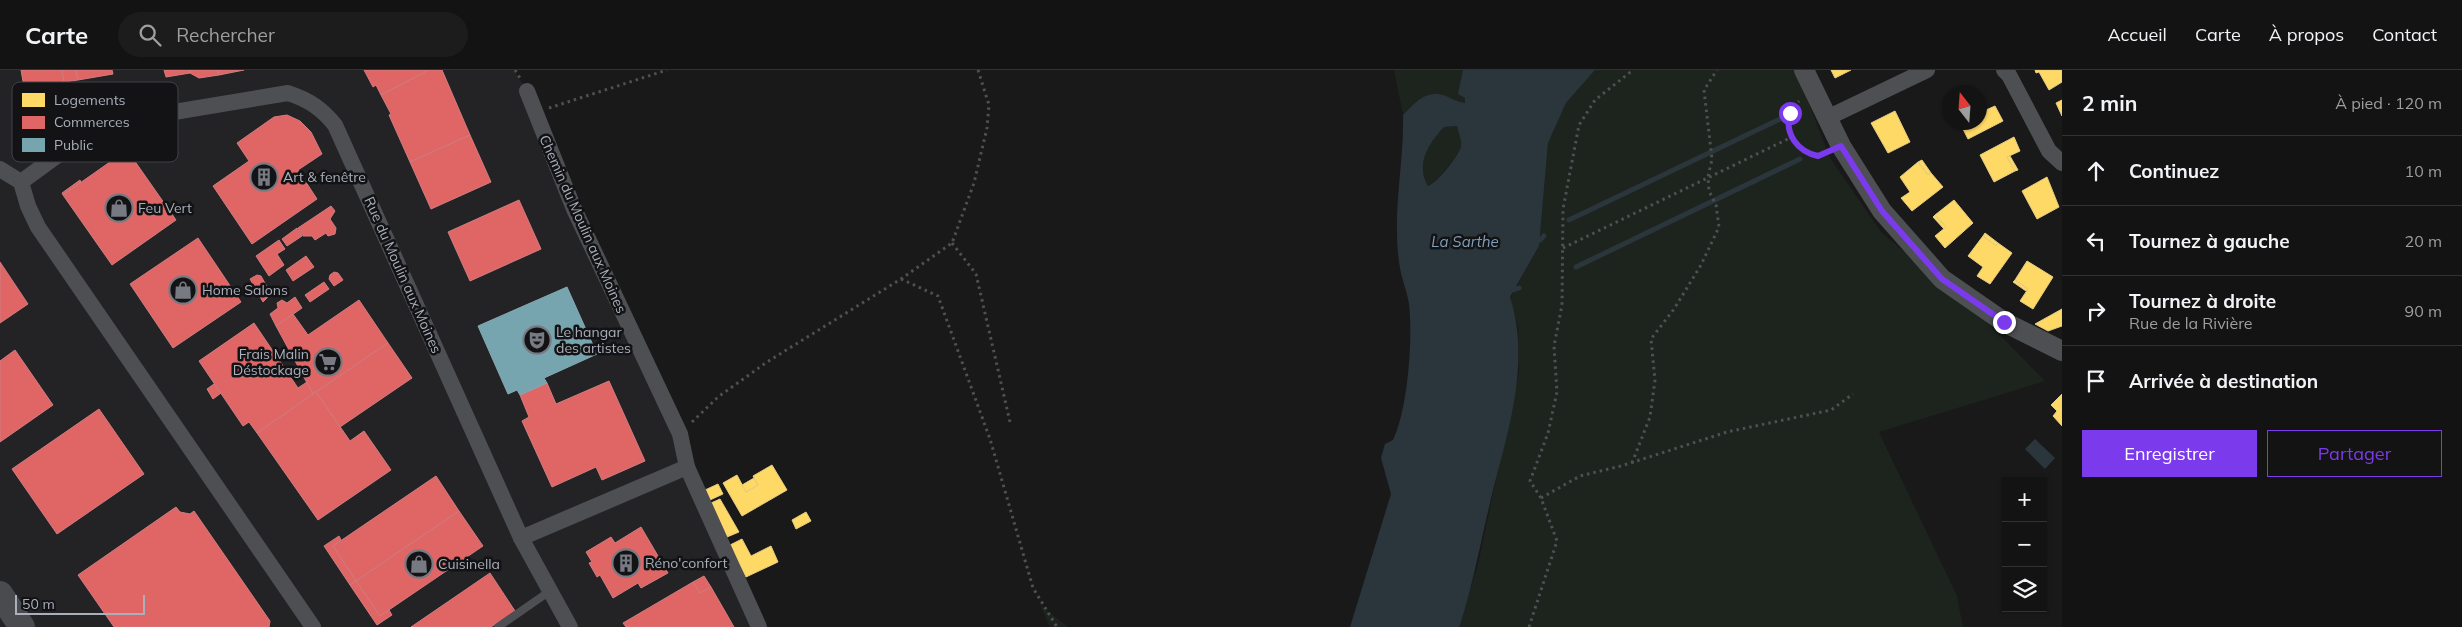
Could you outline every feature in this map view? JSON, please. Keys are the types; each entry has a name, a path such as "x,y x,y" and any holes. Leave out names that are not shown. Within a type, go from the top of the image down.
{"highway":[{"path":"0,594 22,627"}],"street":[{"path":"1804,70 1841,146 1882,211 1942,279 2004,322 2062,351"},
{"path":"1827,118 1927,70"},
{"path":"2004,70 2010,75 2049,151 2062,163"},
{"name":"Chemin du Moulin aux Moines","path":"527,92 574,209 680,434 687,467 759,627"},
{"name":"Rue du Moulin aux Moines","path":"178,111 288,93 308,100 322,109 335,125 521,538 570,627"},
{"name":"Rue du Moulin aux Moines","path":"22,182 49,162"},
{"path":"0,169 22,182 28,206 38,227 313,627"},
{"path":"521,538 687,467"}],"lane":[{"path":"498,627 550,592"}],"path":[{"path":"534,113 667,70"},
{"path":"680,434 718,396 782,352 901,279 952,242 974,183 987,128 989,105 978,70"},
{"path":"1529,627 1557,541 1541,498 1530,481 1548,433 1556,392 1554,346 1562,304 1563,209 1578,125 1595,100 1633,70"},
{"path":"1632,463 1650,417 1654,380 1651,339 1678,302 1701,265 1719,228 1716,205 1709,191 1708,177 1712,159 1704,90 1717,70"},
{"path":"1813,91 1793,106 1788,119 1792,136 1804,152 1818,156 1841,146"},
{"path":"1563,248 1792,136"},
{"path":"952,242 976,274 1010,422"},
{"path":"901,279 938,296 990,439 1033,588 1057,627"},
{"path":"1541,498 1580,476 1632,463 1727,432 1831,410 1853,394"}],"shaded area":[{"path":"0,70 514,70 527,91 760,627 0,627"},
{"path":"1394,70 1463,70 1466,102 1463,104 1444,96 1430,95 1418,101 1403,115"},
{"path":"1595,70 1796,70 1830,158 1881,232 1985,320 2045,381 1879,432 1957,596 1963,627 1459,627 1478,564 1519,372 1518,326 1510,298 1539,246 1548,143 1566,103"},
{"path":"1457,126 1461,146 1452,162 1428,186 1424,178 1423,162 1429,147 1444,127"},
{"path":"1040,605 1068,627 1050,627"}],"water":[{"name":"La Sarthe","path":"1463,70 1595,70 1566,103 1548,143 1539,246 1510,297 1516,323 1518,374 1509,426 1473,580 1460,625 1459,627 1350,627 1391,494 1381,458 1385,444 1393,440 1398,427 1406,392 1410,354 1409,304 1400,268 1397,237 1403,115 1422,98 1433,94 1439,94 1465,103 1465,98 1458,94","holes":["1457,126 1461,144 1459,151 1452,163 1428,186 1424,178 1423,162 1429,147 1444,127"]},
{"path":"2035,439 2055,458 2045,469 2025,449"}],"building: Logements":[{"path":"1831,70 1851,70 1835,78"},
{"path":"2035,70 2062,70 2062,82 2049,90 2039,72 2036,73"},
{"path":"2062,100 2062,116 2056,103"},
{"path":"1995,106 2003,121 1987,129 1987,110"},
{"path":"1895,111 1910,142 1888,153 1871,123"},
{"path":"1964,130 1986,130 1968,139"},
{"path":"2014,137 2020,151 2007,157 2015,171 1994,182 1980,155"},
{"path":"2010,156 2018,170 2015,171 2007,157"},
{"path":"1922,160 1931,173 1928,175 1918,162"},
{"path":"1918,162 1928,175 1931,173 1943,187 1912,211 1901,198 1910,192 1900,177"},
{"path":"2047,177 2059,207 2037,219 2022,191"},
{"path":"1954,200 1973,223 1945,248 1935,236 1946,227 1935,215"},
{"path":"1935,215 1946,227 1944,229 1933,217"},
{"path":"1985,233 1998,243 1996,246 1983,236"},
{"path":"1983,236 1996,246 1998,243 2012,253 1990,284 1977,276 1983,267 1968,256"},
{"path":"2027,261 2053,277 2033,309 2020,301 2028,289 2015,280"},
{"path":"2015,280 2028,289 2026,291 2013,282"},
{"path":"2062,309 2062,326 2048,331 2035,324"},
{"path":"2062,394 2062,426 2053,416 2057,411 2051,405"},
{"path":"772,465 787,490 742,516 723,483 737,475 746,492 758,485 753,476"},
{"path":"754,478 758,485 746,492 742,485"},
{"path":"718,484 723,494 710,500 705,490"},
{"path":"720,499 739,532 727,537 711,503"},
{"path":"806,512 811,521 796,529 792,520"},
{"path":"742,539 751,556 771,546 778,562 746,577 730,545"}],"building: Commerces":[{"path":"21,70 62,70 64,82 23,82"},
{"path":"62,70 76,70 78,80 64,82"},
{"path":"76,70 112,70 113,74 78,80"},
{"path":"164,70 190,70 190,73 166,77"},
{"path":"190,70 218,70 219,75 199,78 190,73"},
{"path":"218,70 244,70 219,75"},
{"path":"364,70 429,70 381,95 376,85 373,87"},
{"path":"429,70 442,70 470,135 410,162 389,115 391,114 381,95"},
{"name":"Art & fenêtre","path":"287,115 300,121 311,132 322,154 298,170 317,199 252,244 213,186 249,161 237,143 274,117"},
{"path":"470,135 491,182 431,209 410,162"},
{"name":"Feu Vert","path":"110,162 135,162 176,220 112,265 63,195"},
{"path":"80,180 81,182 63,195 62,193"},
{"path":"519,200 541,249 470,281 448,232"},
{"path":"331,206 335,211 330,219 336,228 335,234 328,236 326,233 315,240 312,236 303,236 298,228"},
{"path":"297,228 302,236 287,246 282,239"},
{"name":"Home Salons","path":"198,238 241,302 173,348 130,284"},
{"path":"279,240 285,249 277,254 284,265 269,276 256,256"},
{"path":"306,256 314,267 293,281 286,270"},
{"path":"0,262 28,304 0,323"},
{"path":"334,272 338,273 343,280 334,286 329,279 330,275"},
{"path":"257,275 261,276 271,294 263,302 250,279"},
{"path":"324,282 329,289 310,302 305,295"},
{"path":"295,297 302,308 276,326 270,314 278,308 277,303 282,300 287,303"},
{"name":"Frais Malin Déstockage","path":"359,300 388,343 313,394 276,326 293,314 308,335"},
{"path":"254,323 298,388 307,382 313,394 257,433 249,422 243,426 199,361"},
{"path":"388,343 412,378 340,427 316,392"},
{"path":"15,350 53,405 0,442 0,361"},
{"path":"609,381 645,461 602,480 596,467 552,487 522,421 529,417 520,395 547,383 556,404"},
{"path":"214,384 221,393 213,399 207,389"},
{"path":"316,392 350,441 364,431 391,470 318,520 257,433"},
{"path":"99,409 144,474 57,534 12,469"},
{"path":"436,476 459,511 356,581 333,546"},
{"path":"176,507 180,512 190,514 194,511 270,621 269,627 114,627 78,575"},
{"name":"Cuisinella","path":"459,511 483,546 380,616 356,581"},
{"name":"Réno'confort","path":"641,527 668,573 641,588 638,583 613,598 600,575 597,577 589,563 592,562 586,552 611,537 615,543"},
{"path":"339,536 341,540 333,546 356,581 350,585 324,546"},
{"path":"490,573 515,611 491,627 411,627"},
{"path":"704,576 711,587 700,593 693,582"},
{"path":"356,581 380,616 389,610 392,615 377,625 350,585"},
{"path":"693,582 700,593 711,587 734,627 626,627 623,623"}],"building: Public":[{"name":"Le hangar des artistes","path":"567,287 597,354 544,378 547,383 520,395 517,390 508,394 478,326"}],"waterway":[{"path":"1569,220 1782,118"},
{"path":"1576,267 1800,159"},
{"path":"1540,240 1544,236"},
{"path":"1513,290 1519,288"}],"place":[{"name":"Art & fenêtre","path":"264,177"},
{"name":"Feu Vert","path":"119,208"},
{"name":"Home Salons","path":"183,290"},
{"name":"Le hangar des artistes","path":"537,340"},
{"name":"Frais Malin Déstockage","path":"328,362"},
{"name":"Réno'confort","path":"626,563"},
{"name":"Cuisinella","path":"419,564"}],"route":[{"path":"1790,113 1788,119 1789,128 1797,146 1804,152 1818,156 1841,146 1882,211 1942,279 2004,322"}]}
